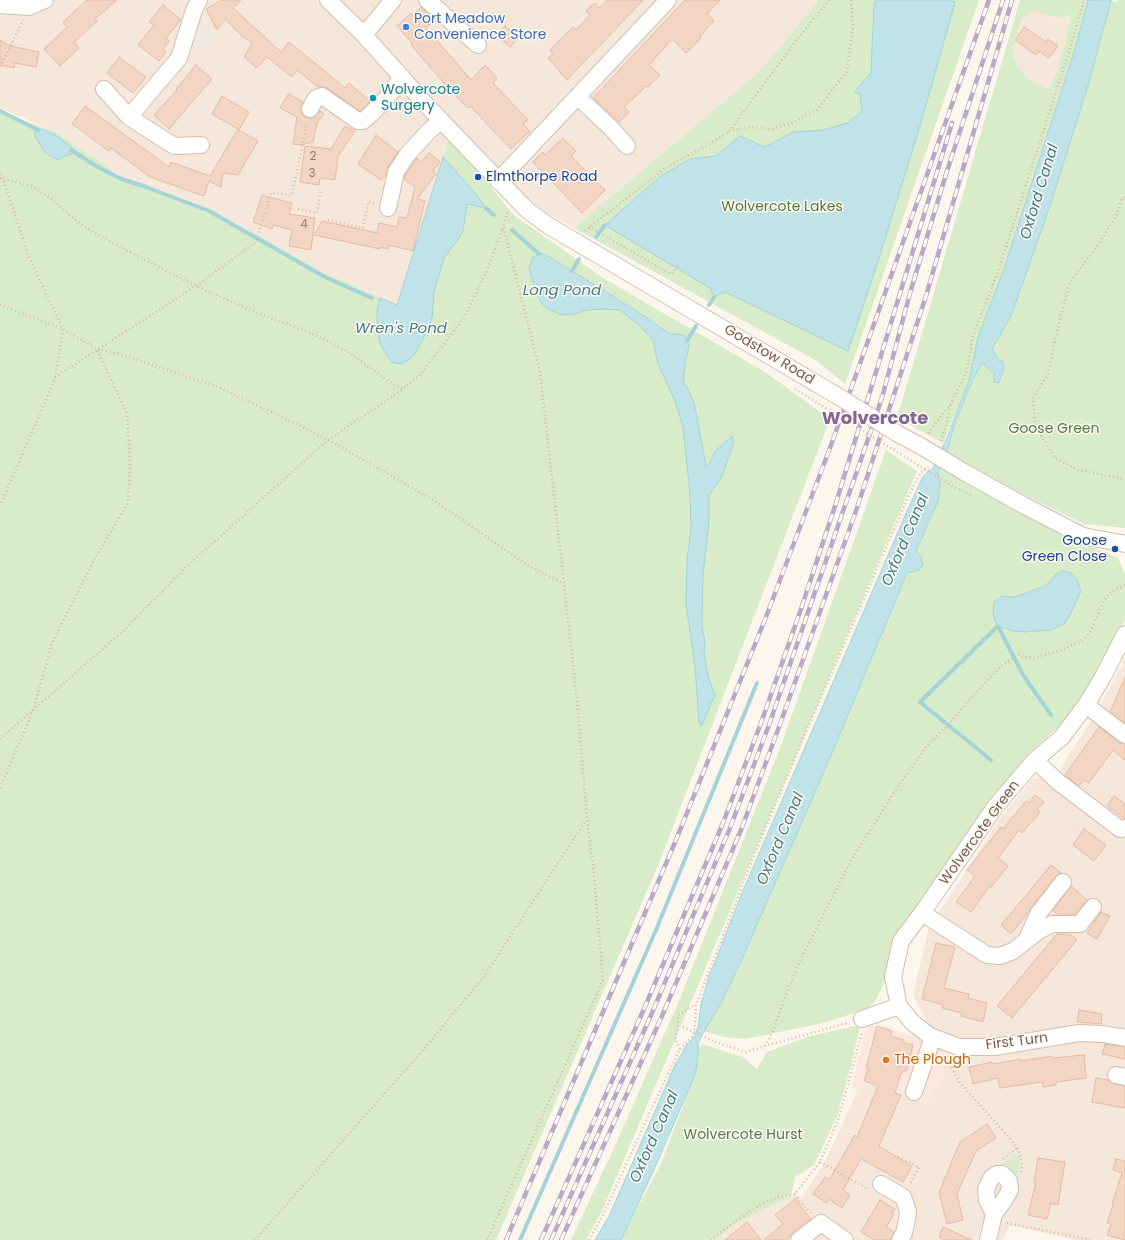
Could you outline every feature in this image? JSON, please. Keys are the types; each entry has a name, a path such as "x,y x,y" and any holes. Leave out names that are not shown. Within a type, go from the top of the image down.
{"street":[{"path":"0,5 30,7 45,0"},
{"path":"129,117 179,58 194,10 199,0"},
{"name":"Godstow Road","path":"328,0 364,35 441,121 498,181 527,210 544,222 898,434 922,441 964,472 1023,505 1083,536 1125,544"},
{"path":"364,35 393,0"},
{"path":"427,0 478,45"},
{"path":"498,181 668,0"},
{"path":"310,109 316,98 322,96 358,121 363,121 390,94 402,77"},
{"path":"104,89 129,117 174,146 201,145"},
{"path":"578,96 627,146"},
{"path":"388,208 396,172 407,155 429,131 441,121"},
{"name":"Wolvercote Green","path":"899,1006 893,978 901,941 995,807 1035,760 1062,736 1086,706 1125,634"},
{"path":"1086,706 1125,735"},
{"path":"1035,760 1057,781 1123,828"},
{"path":"1025,943 1038,914 1063,882"},
{"path":"922,913 987,955 1000,956 1013,951 1040,930 1052,924 1080,924 1093,907"},
{"path":"864,1018 899,1006"},
{"name":"First Turn","path":"899,1006 913,1023 934,1037 959,1047 995,1047 1079,1033 1103,1034 1125,1038"},
{"path":"914,1092 934,1037"},
{"path":"881,1184 903,1197 906,1205 908,1212 904,1233 900,1240"},
{"path":"988,1240 1001,1218"},
{"path":"799,1240 821,1223 845,1240"}],"path":[{"path":"729,132 795,42 829,0"},
{"path":"573,240 664,169 729,132 749,127 772,129 794,122 817,110 847,70 853,25 851,0"},
{"path":"922,441 950,405 966,374 973,336 1000,266 1084,0"},
{"path":"0,67 30,7"},
{"path":"55,377 196,286 256,242 272,193 292,195 310,109"},
{"path":"0,174 28,254 63,329 55,377 52,386 0,506"},
{"path":"1,179 34,187 53,200 71,217 128,252 196,286 248,309 311,333 347,351 388,381 403,389"},
{"path":"298,209 318,213 321,190"},
{"path":"1125,197 1122,199 1115,218 1095,249 1070,282 1048,374 1033,398 1035,424 1054,457 1078,470 1125,479"},
{"path":"0,739 121,632 184,569 328,440 403,389 421,374 464,318 489,266 506,215 516,199"},
{"path":"328,220 363,228 369,201 388,208"},
{"path":"487,1240 603,980 577,699 540,372 503,226"},
{"path":"590,227 671,274 679,266"},
{"path":"0,305 63,329 97,349 116,353 218,386 278,415 328,440 435,501 527,565 563,583"},
{"path":"0,788 34,708 52,643 95,558 128,503 130,462 127,414 97,349"},
{"path":"939,446 946,425 950,405"},
{"path":"589,1240 603,1214 680,1049 692,1037 695,1028 696,1005 750,867 809,724 909,495 920,474"},
{"path":"764,1046 772,1033 799,963 850,862 895,791 921,754 1001,666 1019,654 1034,658 1056,652 1082,640 1090,633 1109,593 1125,585"},
{"path":"255,1240 414,1061 483,978 587,819"},
{"path":"680,1049 675,1039 678,1025 678,1015 696,1005"},
{"path":"678,1025 715,1042 746,1052 864,1018 838,1120 820,1162 795,1194 778,1197 761,1204 711,1240"},
{"path":"934,1037 960,1083 1017,1148 1022,1165 1019,1177"},
{"path":"898,1157 919,1167 903,1197"},
{"path":"820,1162 871,1190 881,1184"},
{"path":"795,1194 821,1223"},
{"path":"1001,1218 1091,1240"}],"shaded area":[{"path":"0,0 819,0 760,71 574,228 533,205 450,134 397,305 316,269 259,235 120,176 56,132 0,108"},
{"path":"1031,11 1063,19 1066,14 1070,16 1063,51 1050,90 1031,81 1018,67 1013,55 1013,47 1022,18"},
{"path":"198,20 215,33 201,51 193,44"},
{"path":"1125,656 1125,1240 1076,1240 1010,1225 1003,1240 717,1240 738,1222 791,1196 802,1197 822,1167 857,1091 863,1086 878,1086 926,1103 948,1066 913,995 929,927 999,820 1031,780 1040,777 1064,776 1060,770 1063,764 1093,718 1120,669"},
{"path":"871,1025 889,1028 938,1045 948,1066 926,1103 878,1086 863,1086 857,1091 851,1087 866,1029"}],"green space":[{"name":"Wolvercote Lakes","path":"819,0 979,0 845,384 817,361 574,228 760,71"},
{"path":"1020,0 1088,0 1075,49 1004,269 978,337 969,380 943,443 897,418","holes":["1031,11 1064,19 1066,14 1070,17 1063,51 1050,89 1031,81 1018,67 1013,55 1013,47 1022,18"]},
{"name":"Goose Green","path":"1111,0 1117,2 1118,0 1125,0 1125,528 1084,524 970,469 947,454 951,436 972,381 982,363 994,373 999,382 1004,367 992,349 1011,316 1049,209 1090,79"},
{"path":"0,112 56,132 120,176 259,235 316,269 397,305 450,134 515,216 603,278 765,372 830,419 659,863 496,1240 0,1240"},
{"path":"886,450 917,471 602,1211 586,1240 571,1240 614,1148 679,1001 782,743"},
{"path":"945,466 1077,541 1118,558 1125,574 1125,620 1096,678 1058,727 1026,756 993,801 888,976 874,1003 864,1010 823,1023 746,1039 723,1037 704,1031 721,1003 737,970 827,765 907,573 919,570 921,557 916,551 926,528 940,484 938,473"},
{"name":"Wolvercote Hurst","path":"854,1026 860,1027 837,1116 814,1165 795,1177 791,1196 738,1222 717,1240 621,1240 660,1166 692,1082 701,1044 743,1057 757,1069 767,1052 807,1037"},
{"path":"1018,1154 1020,1159 1018,1175 1016,1176 1000,1166"}],"water":[{"name":"Wolvercote Lakes","path":"876,0 945,0 955,2 920,126 848,351 725,292 714,297 710,288 605,225 662,175 690,159 716,156 740,136 765,147 793,132 823,130 848,123 862,111 860,94 854,92 871,73 874,5"},
{"name":"Oxford Canal","path":"1088,0 1111,0 1090,79 1049,209 1011,316 992,349 999,361 1002,360 1004,367 999,383 994,382 994,373 982,363 972,381 956,421 945,460 938,473 940,484 938,501 916,551 921,557 923,564 919,570 907,573 827,765 737,970 721,1003 698,1044 699,1050 696,1070 692,1082 653,1172 621,1240 595,1240 610,1214 675,1065 687,1044 694,1038 698,1027 701,1004 709,977 742,893 907,511 923,476 933,468 948,435 969,380 978,337 1004,269 1075,49"},
{"path":"34,127 59,137 76,151 75,153 58,160 45,153 35,136"},
{"name":"Wren's Pond","path":"443,157 476,194 486,208 467,204 463,231 444,258 434,292 432,318 424,337 416,352 410,359 402,364 391,362 380,344 377,327 377,311 380,298 397,305"},
{"name":"Long Pond","path":"541,253 638,312 670,334 685,336 689,346 683,381 691,395 695,407 706,466 710,462 715,451 732,436 734,443 721,478 709,495 709,521 703,574 702,624 706,665 715,695 701,727 699,722 695,666 686,604 687,560 691,528 690,494 683,427 675,401 658,364 653,340 639,325 620,310 587,310 575,314 562,315 548,309 541,303 529,268 533,257"},
{"path":"1063,571 1071,573 1077,580 1081,591 1065,623 1051,630 1025,632 1013,631 998,626 994,619 994,602 1002,596 1015,597 1043,587 1051,581 1055,575"}],"building":[{"path":"87,0 117,0 95,19 97,21 74,42 79,48 60,66 44,49 67,27 63,22"},
{"path":"222,0 241,0 233,8 281,52 289,42 345,88 349,83 370,101 360,111 327,88 318,87 297,70 292,77 267,57 257,68 244,57 252,43 242,36 225,19 217,30 206,9"},
{"path":"607,0 643,0 567,80 548,58 553,54 550,50 573,27 576,30 590,15 586,11 594,3 599,8"},
{"path":"685,0 720,0 707,14 714,21 700,36 701,38 686,53 672,39 649,65 660,75 624,107 629,112 619,122 593,98"},
{"path":"163,5 181,20 166,38 169,41 163,49 166,52 159,61 138,45 154,25 149,22"},
{"path":"421,7 435,20 426,28 471,80 485,65 497,78 493,83 528,120 523,124 530,131 511,149 470,106 468,108 451,91 411,45 412,43 397,26 411,13 412,15"},
{"path":"505,26 518,38 510,47 496,35"},
{"path":"1024,27 1046,42 1048,39 1058,46 1049,58 1039,51 1036,55 1015,40"},
{"path":"0,40 10,46 39,52 36,67 15,63 14,68 0,65"},
{"path":"119,57 146,77 133,93 107,73"},
{"path":"196,65 212,79 169,129 154,115 177,90 176,89"},
{"path":"288,94 303,102 301,110 305,117 315,117 320,111 324,114 317,123 313,142 300,145 293,144 297,117 280,108"},
{"path":"222,96 249,112 239,130 258,141 238,175 223,173 221,187 209,181 204,196 150,177 111,148 109,151 72,124 85,106 169,167 171,162 210,176 238,129 212,114"},
{"path":"345,126 355,131 338,156 335,180 320,178 319,185 300,182 305,146 331,149"},
{"path":"376,135 398,152 388,167 386,175 381,180 358,164"},
{"path":"563,138 576,151 571,156 605,190 582,213 533,162 543,152 545,155"},
{"path":"429,153 440,162 433,171 436,174 417,199 425,201 413,251 389,245 388,249 380,247 380,249 314,235 322,221 377,233 379,223 397,227 399,217 407,218 415,187 404,179 405,176 417,158 421,162"},
{"path":"262,195 292,203 289,214 315,218 311,250 289,246 292,230 273,225 272,229 253,222"},
{"path":"1125,677 1125,723 1110,712"},
{"path":"1099,727 1119,743 1125,744 1125,760 1113,750 1089,783 1084,780 1079,786 1065,775"},
{"path":"1035,795 1044,802 1037,810 1040,812 1022,833 1019,830 998,858 1008,866 990,888 989,887 971,912 956,902 975,876 967,870 1001,827 1003,829 1026,801 1029,803"},
{"path":"1114,796 1125,804 1125,819 1107,806"},
{"path":"1084,829 1106,845 1094,861 1073,845"},
{"path":"1051,865 1061,873 1056,876 1011,934 1001,925"},
{"path":"1071,886 1087,900 1075,914 1057,914 1053,911"},
{"path":"1101,912 1110,916 1097,939 1087,933"},
{"path":"1057,934 1070,934 1077,940 1012,1018 997,1006"},
{"path":"936,943 955,947 944,988 969,994 968,998 987,1003 983,1022 961,1016 962,1013 942,1008 943,1005 922,999"},
{"path":"1079,1010 1102,1014 1101,1024 1077,1022"},
{"path":"877,1026 892,1031 891,1036 904,1040 904,1043 913,1045 907,1070 901,1073 895,1093 901,1095 879,1146 912,1166 903,1182 861,1159 843,1190 850,1195 842,1208 829,1199 827,1203 813,1194 825,1177 829,1180 855,1135 857,1137 878,1086 864,1081"},
{"path":"1105,1044 1125,1047 1125,1059 1102,1054"},
{"path":"1084,1055 1086,1078 1056,1082 1056,1085 1043,1087 1042,1082 1000,1088 998,1078 973,1084 969,1067 992,1062 993,1064 1021,1059 1021,1061 1052,1056 1053,1058"},
{"path":"1096,1078 1108,1080 1114,1084 1125,1086 1125,1108 1092,1102"},
{"path":"987,1124 996,1138 976,1151 957,1194 963,1220 947,1224 939,1192 960,1142"},
{"path":"1038,1158 1065,1162 1058,1205 1051,1203 1047,1219 1028,1215 1036,1182 1034,1182"},
{"path":"1116,1159 1125,1161 1125,1240 1107,1235 1111,1224 1107,1223 1122,1173 1113,1170"},
{"path":"795,1199 811,1219 793,1232 787,1240 764,1240 783,1224 775,1215"},
{"path":"880,1200 895,1209 892,1213 894,1214 886,1227 894,1232 891,1240 874,1240 861,1232"},
{"path":"747,1222 761,1240 725,1240"},
{"path":"943,1227 972,1240 945,1240 939,1237"}],"waterway":[{"path":"0,111 38,130"},
{"path":"71,150 96,166 119,178 209,211 325,277 372,298"},
{"path":"486,208 494,215"},
{"path":"596,237 605,225"},
{"path":"512,230 539,254"},
{"path":"572,271 579,259"},
{"path":"709,305 714,297"},
{"path":"687,341 696,326"},
{"path":"991,760 920,702 998,626 1023,675 1051,715"},
{"path":"520,1240 656,930 757,683"}],"railway":[{"path":"506,1240 676,840 766,617 830,448 989,0"},
{"path":"551,1240 652,1013 730,828 769,725 875,419 910,293 947,171 1003,0"},
{"path":"561,1240 662,1016 741,830 779,727 857,508 926,296 1012,0"},
{"path":"541,1240 644,1009 723,823 761,723 836,503 952,123"}],"place":[{"name":"Port Meadow Convenience Store","path":"406,27"},
{"name":"Wolvercote Surgery","path":"373,98"},
{"name":"Elmthorpe Road","path":"478,177"},
{"name":"Goose Green Close","path":"1115,549"},
{"name":"The Plough","path":"886,1060"}],"district":[{"name":"Wolvercote","path":"875,419"}]}
